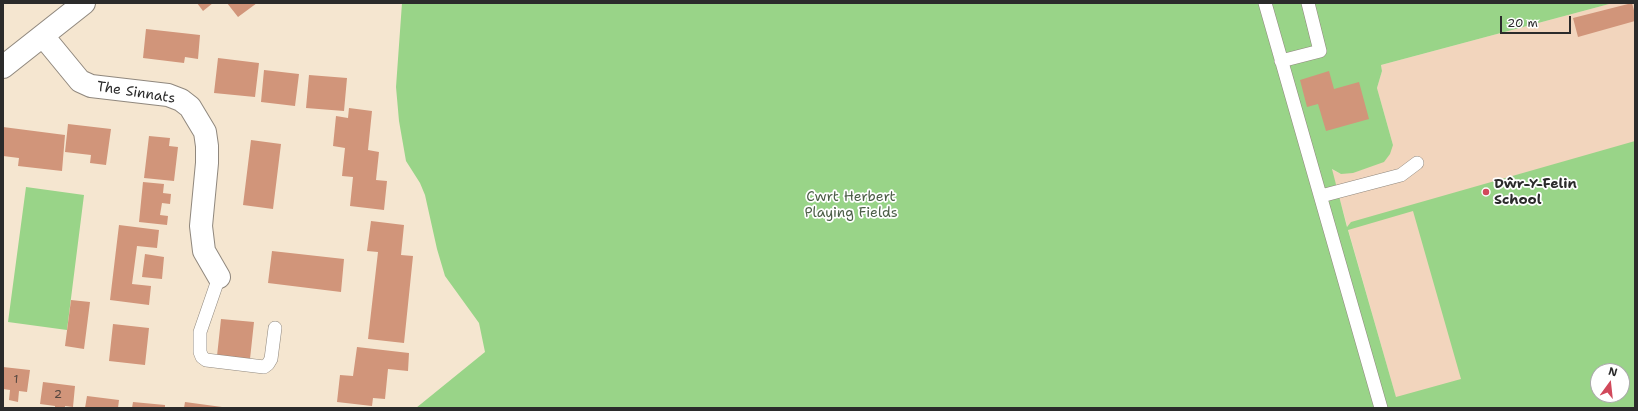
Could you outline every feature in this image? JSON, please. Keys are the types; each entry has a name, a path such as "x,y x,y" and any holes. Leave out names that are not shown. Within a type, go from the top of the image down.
{"street":[{"path":"3,67 43,36 71,6"},
{"name":"The Sinnats","path":"43,36 80,81 91,86 168,95 181,100 190,107 205,132 207,162 201,226 204,251 219,277"}],"lane":[{"path":"1265,3 1381,408"},
{"path":"1281,61 1320,51 1308,3"},
{"path":"1321,196 1401,175 1417,163"},
{"path":"219,277 200,332 200,352 202,357 206,360 264,367 271,359 275,328"}],"shaded area":[{"name":"Dŵr-Y-Felin School","path":"1613,3 1635,3 1635,408 1399,408 1331,169 1341,174 1393,145 1377,88 1382,71 1381,65"}],"green space":[{"name":"Cwrt Herbert Playing Fields","path":"402,3 1613,3 1381,65 1382,71 1377,88 1393,145 1390,154 1384,162 1353,173 1341,174 1332,169 1347,227 1351,222 1635,141 1635,408 416,408 485,352 479,323 445,276 437,249 425,195 420,183 406,161 399,121 396,87","holes":["1413,211 1461,379 1396,397 1348,230"]},
{"path":"26,187 84,195 67,330 8,322"}],"building":[{"path":"197,3 213,3 203,11"},
{"path":"227,3 257,3 238,17"},
{"path":"1632,3 1635,21 1578,37 1573,18"},
{"path":"146,29 200,35 198,59 185,57 184,63 143,58"},
{"path":"218,58 259,63 255,97 214,93"},
{"path":"264,70 299,74 295,106 261,102"},
{"path":"1329,71 1334,89 1359,82 1369,119 1326,131 1318,104 1307,107 1300,80"},
{"path":"309,75 347,78 344,111 306,108"},
{"path":"349,108 372,111 368,150 379,152 376,180 387,181 384,210 350,206 353,177 342,176 345,148 333,146 336,116 348,118"},
{"path":"68,124 111,129 106,165 90,163 91,155 65,152"},
{"path":"3,127 65,135 62,171 18,166 19,158 3,156"},
{"path":"149,136 170,138 169,146 178,147 174,181 144,178"},
{"path":"251,140 281,144 273,209 243,205"},
{"path":"143,182 164,184 163,193 171,194 170,204 162,203 160,215 168,216 167,225 139,222"},
{"path":"371,221 404,225 401,255 413,256 404,343 368,339 378,252 367,251"},
{"path":"119,225 159,230 157,248 137,246 132,284 151,286 149,305 110,300"},
{"path":"272,251 344,259 341,292 268,283"},
{"path":"145,254 164,257 162,279 142,277"},
{"path":"71,300 90,302 84,349 65,346"},
{"path":"221,319 254,322 250,359 217,356"},
{"path":"113,324 149,328 145,365 109,361"},
{"path":"357,347 409,353 408,371 388,369 385,399 373,398 372,406 337,402 340,375 353,376"},
{"path":"3,367 30,370 27,392 19,391 18,402 9,400 10,390 3,389"},
{"path":"43,382 75,386 73,407 65,406 65,408 55,408 55,406 40,404"},
{"path":"87,396 119,400 118,408 85,408"},
{"path":"133,402 165,405 165,408 132,408"},
{"path":"185,402 222,407 222,408 184,408"}],"place":[{"name":"Dŵr-Y-Felin School","path":"1486,192"}]}
